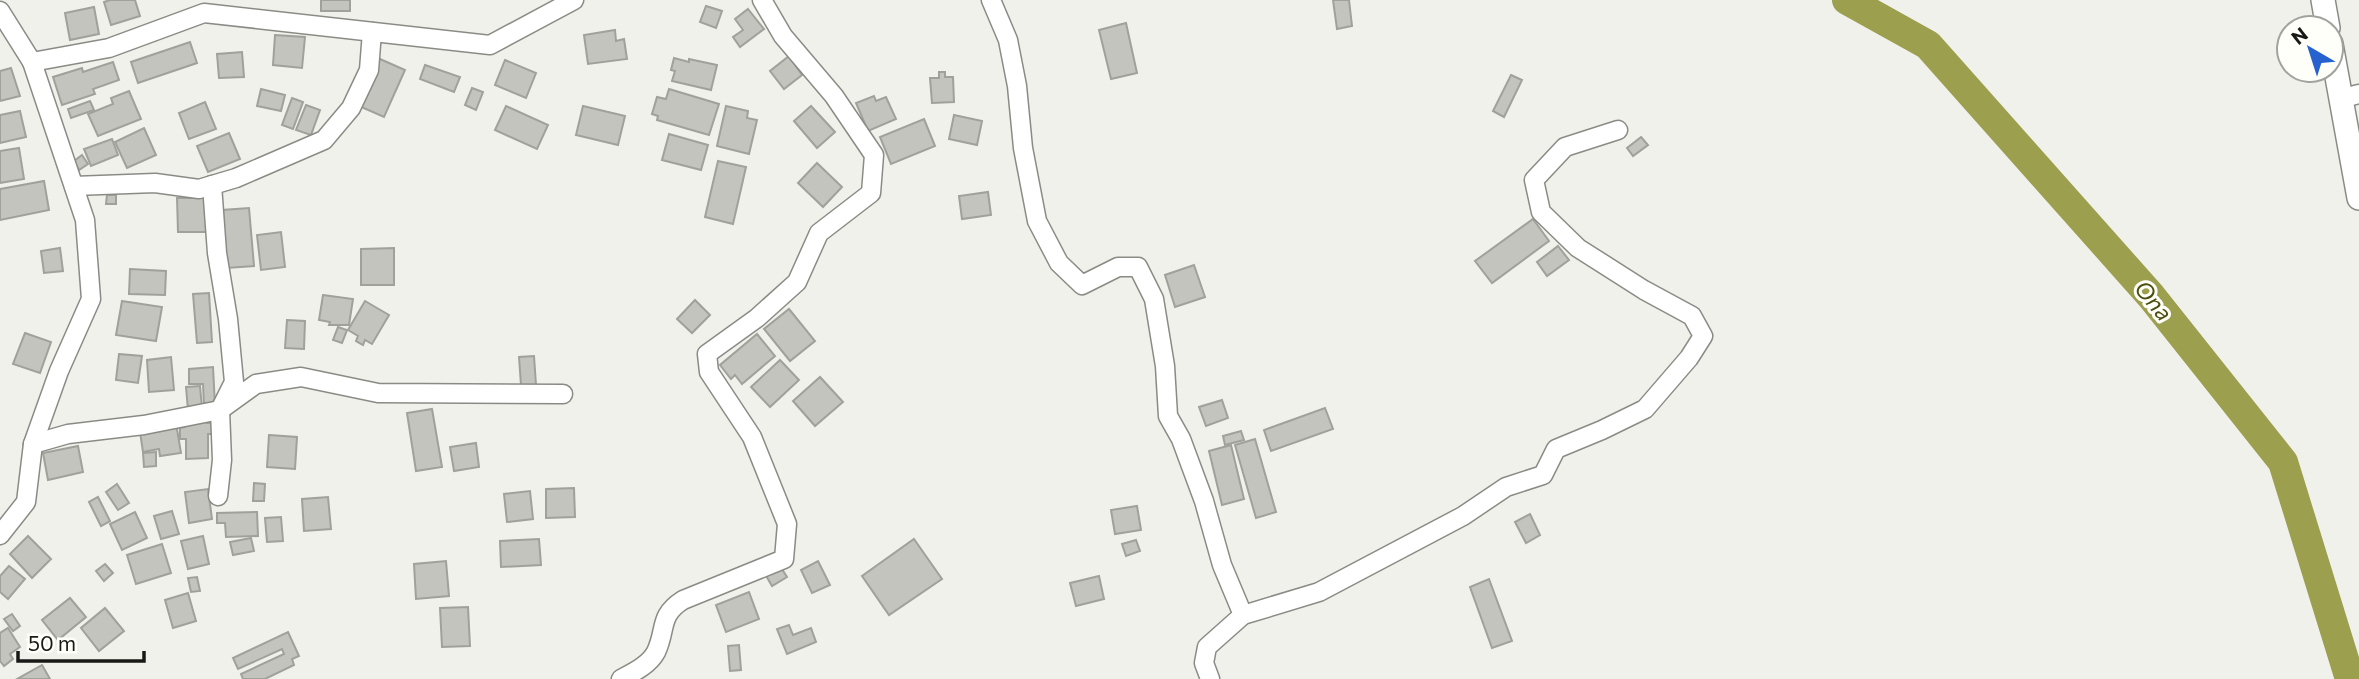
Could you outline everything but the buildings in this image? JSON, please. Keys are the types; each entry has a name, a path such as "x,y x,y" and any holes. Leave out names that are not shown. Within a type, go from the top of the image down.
{"street":[{"path":"32,62 109,48 204,13 490,45 574,0"},
{"path":"621,679 648,663 655,654 664,618 672,607 683,600 784,559 787,524 752,437 709,372 708,354 757,318 797,282 819,233 872,193 874,155 834,96 783,36 762,0"},
{"path":"991,0 1008,40 1017,86 1023,148 1037,221 1059,262 1083,285 1118,267 1138,267 1154,299 1165,366 1168,416 1181,439 1204,501 1223,565 1243,615"},
{"path":"0,11 32,62 85,220 91,299 59,371 33,443 26,502 0,535"},
{"path":"74,186 155,183 199,189 236,178 324,140 351,108 369,70 372,32"},
{"path":"2350,97 2359,198"},
{"path":"1210,679 1204,663 1207,647 1243,615 1319,592 1463,516 1506,487 1543,475 1556,449 1645,409 1689,358 1703,336 1692,316 1644,290 1578,248 1541,212 1534,180 1564,147 1618,130"},
{"path":"212,185 217,253 228,318 234,382 220,410 222,460 218,496"},
{"path":"33,443 68,434 144,425 220,410 256,384 301,377 378,393 563,394"}],"waterway":[{"name":"Ona","path":"1847,0 1928,45 2151,296 2283,462 2350,679"}]}
